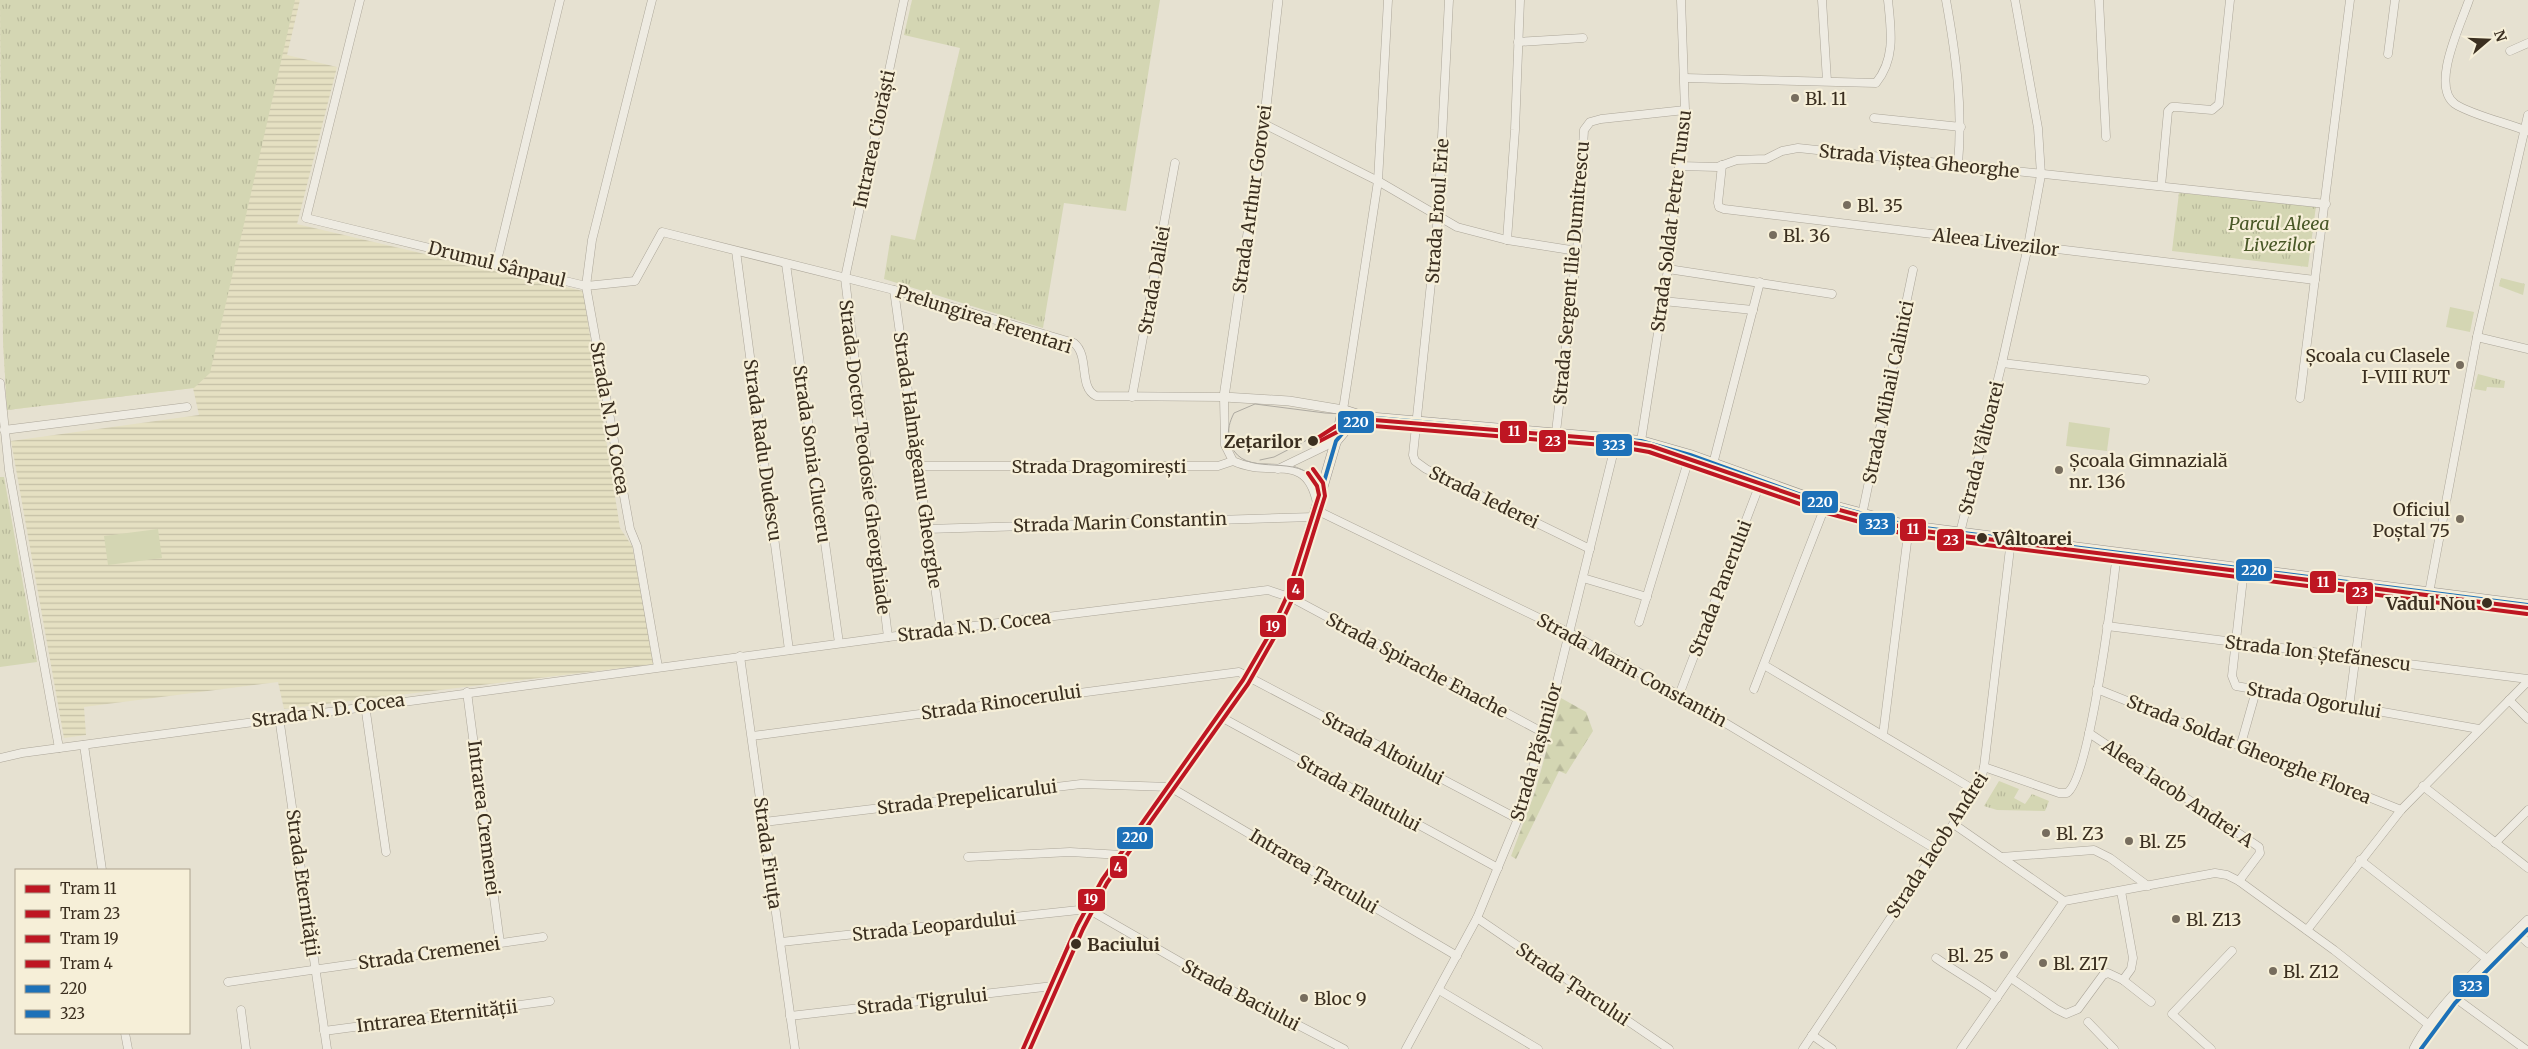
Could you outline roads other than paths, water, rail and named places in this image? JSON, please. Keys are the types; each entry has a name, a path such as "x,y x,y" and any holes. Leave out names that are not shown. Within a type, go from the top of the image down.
{"main road":[{"name":"Prelungirea Ferentari","path":"1343,410 1365,417 1556,432 1641,441 1690,455 1826,504 1909,526 2528,605"},
{"path":"1026,1049 1088,909 1122,855 1220,717 1272,637 1290,597 1336,441 1343,410"},
{"path":"1336,441 1347,428 1365,417"}],"street":[{"name":"Drumul Sânpaul","path":"360,0 306,218 586,286 636,281 662,232"},
{"path":"496,265 560,0"},
{"name":"Strada N. D. Cocea","path":"652,0 592,240 586,286 630,529 637,546 658,667"},
{"name":"Intrarea Ciorăști","path":"845,278 904,0"},
{"name":"Strada Arthur Gorovei","path":"1224,397 1264,124 1278,0"},
{"path":"1343,410 1378,181 1388,0"},
{"name":"Strada Eroul Erie","path":"1416,422 1438,216 1449,0"},
{"path":"1507,240 1515,130 1520,0"},
{"name":"Strada Soldat Petre Tunsu","path":"1641,441 1668,270 1680,166 1685,110 1682,0"},
{"path":"1822,0 1827,81"},
{"path":"1685,78 1876,83 1886,68 1890,56 1888,0"},
{"path":"1946,0 1958,71 1961,128 1958,164"},
{"name":"Strada Vâltoarei","path":"1960,533 2002,363 2028,246 2041,175 2040,135 2015,0"},
{"path":"2099,0 2106,137"},
{"path":"2230,0 2219,104 2212,110 2178,106 2172,107 2168,111 2161,186 2326,204"},
{"path":"2300,398 2326,204 2350,0"},
{"path":"2388,54 2396,0"},
{"path":"2469,0 2445,71 2447,93 2457,105 2526,130"},
{"path":"1518,42 1583,38"},
{"path":"2510,51 2528,43"},
{"name":"Strada Sergent Ilie Dumitrescu","path":"1556,432 1577,252 1586,125 1601,119 1685,110"},
{"path":"2429,593 2478,337 2528,115"},
{"path":"1874,118 1961,128"},
{"path":"1264,124 1378,181 1431,210 1457,227 1507,240 1577,252"},
{"name":"Strada Viștea Gheorghe","path":"1680,166 1702,168 1745,159 1766,159 1782,151 1798,148 1958,164 2041,175 2161,186"},
{"name":"Strada Daliei","path":"1132,397 1175,163"},
{"name":"Aleea Livezilor","path":"1722,165 1718,203 1719,207 1724,210 2315,280"},
{"name":"Prelungirea Ferentari","path":"662,232 894,290 1074,343 1081,353 1088,386 1093,394 1132,397 1224,397 1280,400 1343,410"},
{"name":"Strada Radu Dudescu","path":"736,251 789,650"},
{"name":"Strada Sonia Cluceru","path":"786,264 839,643"},
{"path":"1668,270 1832,294"},
{"name":"Strada Mihail Calinici","path":"1862,515 1913,270"},
{"name":"Strada Doctor Teodosie Gheorghiade","path":"845,278 888,637"},
{"path":"1713,464 1760,282"},
{"name":"Strada Halmăgeanu Gheorghe","path":"894,290 941,630"},
{"path":"1663,301 1753,310"},
{"path":"2478,337 2528,349"},
{"name":"Strada Vâltoarei","path":"2002,363 2145,380"},
{"path":"0,383 4,430 59,748"},
{"path":"1224,397 1225,445 1233,461"},
{"path":"4,430 187,407"},
{"name":"Strada Iederei","path":"1416,422 1413,455 1420,465 1590,549"},
{"name":"Strada Pășunilor","path":"1406,1049 1477,918 1518,820 1544,733 1570,633 1616,438"},
{"name":"Strada Dragomirești","path":"1278,469 1336,441"},
{"path":"1639,622 1690,455"},
{"name":"Strada Dragomirești","path":"918,466 1218,466 1233,461 1253,468 1297,472 1308,478 1314,490 1316,511"},
{"name":"Strada Panerului","path":"1679,695 1761,481"},
{"path":"1754,689 1826,504"},
{"name":"Strada Marin Constantin","path":"927,529 1316,511 1570,633 1679,695 1937,850"},
{"path":"1883,735 1909,526"},
{"path":"1984,767 2011,540"},
{"name":"Strada Iacob Andrei","path":"1803,1049 1955,824 1976,791 1984,767 2052,792 2067,793 2077,779 2089,732 2097,689 2117,553"},
{"name":"Strada Ogorului","path":"2244,569 2233,682 2240,688 2479,729"},
{"path":"1583,578 1647,597"},
{"path":"2349,707 2365,584"},
{"name":"Strada N. D. Cocea","path":"0,758 22,752 365,705 941,630 1246,592 1273,590 1290,597"},
{"name":"Strada Spirache Enache","path":"1290,597 1544,733"},
{"name":"Strada Ion Ștefănescu","path":"2107,626 2528,680"},
{"name":"Strada Firuța","path":"740,656 795,1049"},
{"path":"1764,665 1976,791"},
{"name":"Strada Rinocerului","path":"752,736 1231,671 1248,676"},
{"name":"Strada Altoiului","path":"1248,676 1518,820"},
{"path":"2307,930 2360,860 2422,786 2528,680"},
{"name":"Strada Soldat Gheorghe Florea","path":"2097,689 2241,744 2401,810"},
{"path":"2241,744 2256,691"},
{"name":"Intrarea Cremenei","path":"467,692 500,943"},
{"path":"2509,700 2528,719"},
{"path":"365,705 386,852"},
{"name":"Strada Eternității","path":"279,717 327,1049"},
{"name":"Strada Flautului","path":"1220,717 1498,868"},
{"name":"Aleea Iacob Andrei A","path":"2089,732 2259,847 2260,853 2239,881"},
{"path":"84,745 102,869"},
{"name":"Strada Prepelicarului","path":"764,822 1081,784 1170,787"},
{"path":"2422,786 2528,868"},
{"name":"Intrarea Țarcului","path":"1170,787 1457,956"},
{"path":"2495,843 2528,810"},
{"path":"1955,824 2064,901 2215,873 2227,875 2239,881 2307,930 2429,1025"},
{"path":"2001,858 2094,850 2110,858 2148,886"},
{"path":"968,857 1070,852 1122,855"},
{"path":"2360,860 2488,960"},
{"path":"2121,891 2133,958 2131,969 2123,980"},
{"path":"1961,1049 2064,901"},
{"name":"Strada Leopardului","path":"781,942 1088,909"},
{"name":"Strada Baciului","path":"1088,909 1208,978 1344,1049"},
{"name":"Strada Țarcului","path":"1477,918 1669,1049"},
{"path":"2414,1049 2429,1025 2488,960 2528,920"},
{"path":"2516,932 2528,943"},
{"name":"Strada Cremenei","path":"228,982 543,937"},
{"path":"2211,1049 2172,1014 2232,951"},
{"path":"1936,958 1997,998"},
{"path":"2012,978 2056,1009 2070,1014 2078,1010 2103,975 2114,974 2151,1002"},
{"name":"Strada Tigrului","path":"790,1016 1053,986"},
{"path":"1438,990 1538,1049"},
{"path":"2454,997 2525,1049"},
{"name":"Intrarea Eternității","path":"324,1031 550,1002"},
{"path":"241,1010 246,1049"},
{"path":"2088,1022 2114,1049"},
{"path":"125,1034 128,1049"},
{"path":"1812,1035 1832,1049"}],"tram line":[{"path":"1308,473 1298,468 1263,464 1242,458 1234,451 1229,439 1229,426 1234,413 1255,404 1325,413 1380,416"},
{"path":"1319,495 1335,439 1340,428 1355,415"},
{"name":"11","path":"1313,441 1336,426 1362,419 1616,440 1651,446 1825,506 1909,529 2528,608"},
{"name":"23","path":"1314,444 1345,428 1362,425 1615,446 1649,452 1823,512 1908,535 2527,614"},
{"path":"1260,460 1274,457 1311,438"},
{"name":"4","path":"1030,1049 1083,929 1107,883 1248,684 1274,638 1293,598 1325,496 1323,483 1313,469"},
{"name":"19","path":"1023,1049 1077,926 1102,880 1243,680 1269,635 1287,596 1319,495 1317,486 1308,473"}],"place":[{"name":"Bl. 11","path":"1795,98"},
{"name":"Bl. 35","path":"1847,205"},
{"name":"Bl. 36","path":"1773,235"},
{"name":"Școala cu Clasele I-VIII RUT","path":"2460,365"},
{"name":"Zețarilor","path":"1313,441"},
{"name":"Școala Gimnazială nr. 136","path":"2059,470"},
{"name":"Oficiul Poștal 75","path":"2460,519"},
{"name":"Vâltoarei","path":"1982,538"},
{"name":"Vadul Nou","path":"2487,603"},
{"name":"Bl. Z3","path":"2046,833"},
{"name":"Bl. Z5","path":"2129,841"},
{"name":"Bl. Z13","path":"2176,919"},
{"name":"Baciului","path":"1076,944"},
{"name":"Bl. 25","path":"2004,955"},
{"name":"Bl. Z17","path":"2043,963"},
{"name":"Bl. Z12","path":"2273,971"},
{"name":"Bloc 9","path":"1304,998"}],"park label":[{"name":"Parcul Aleea Livezilor","path":"2279,233"}]}
